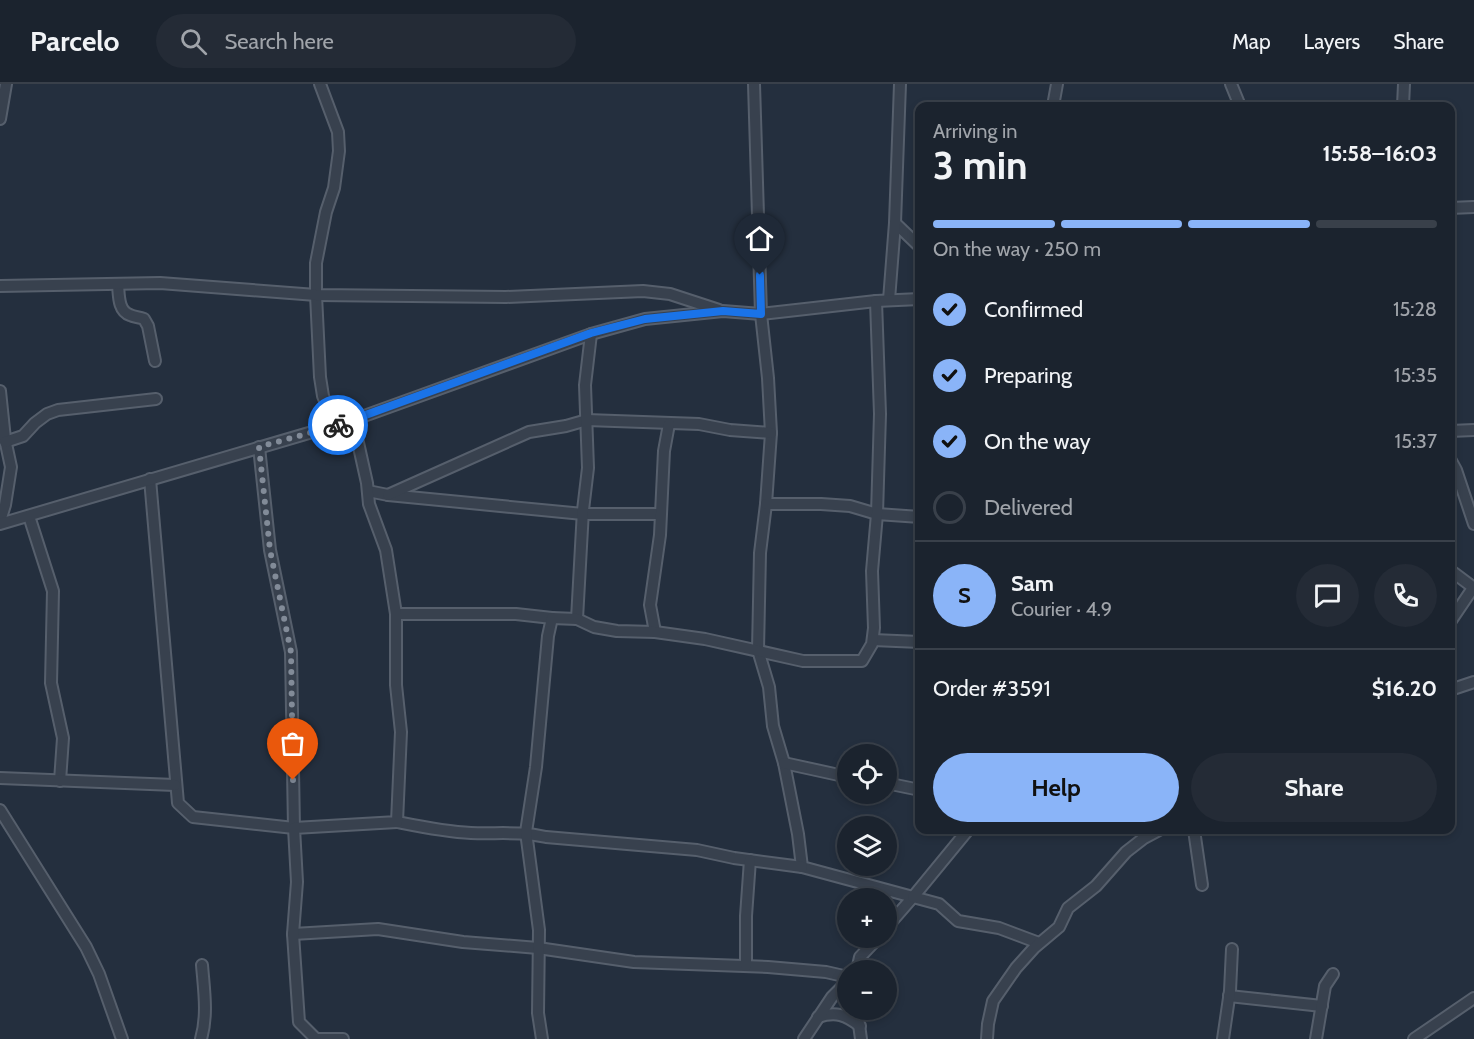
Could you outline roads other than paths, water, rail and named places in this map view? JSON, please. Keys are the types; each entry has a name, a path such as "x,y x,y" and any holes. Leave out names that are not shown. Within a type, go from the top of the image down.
{"street":[{"path":"0,119 6,84"},
{"path":"320,84 338,132 339,151 334,188 326,212 316,263 320,377 323,396 336,426"},
{"path":"754,84 761,314 771,433 760,553 758,650 769,687 773,726 784,763 802,867"},
{"path":"889,300 895,223 900,84"},
{"path":"1054,102 1057,84"},
{"path":"1231,84 1238,102"},
{"path":"1402,102 1404,84"},
{"path":"1455,208 1474,207"},
{"path":"895,223 915,242"},
{"path":"0,286 160,283 316,295 506,297 651,291 670,294 723,311"},
{"path":"118,285 119,303 123,310 129,315 144,319 148,326 154,361"},
{"path":"0,391 5,442 11,467 0,522 29,516 336,426 591,333 645,319 723,311 761,314 876,301 915,299"},
{"path":"396,614 516,614 577,619 594,627 705,639 802,661 862,661 873,644 873,560 878,514 880,414 876,301"},
{"path":"577,619 588,468 585,385 591,333"},
{"path":"5,442 23,436 47,414 58,410 156,399"},
{"path":"353,420 369,504 386,550 396,614 396,685 401,732 397,822"},
{"path":"388,495 529,432 586,420 699,424 730,430 771,433"},
{"path":"655,632 650,605 660,535 664,451 669,424"},
{"path":"1455,431 1474,430"},
{"path":"259,447 270,550 291,652 297,882 293,934 299,1022 315,1039 343,1039"},
{"path":"1455,468 1474,524"},
{"path":"150,479 175,785 178,803 193,817 294,828 397,822 464,832 526,832 546,837 697,850 802,867 939,904 958,921 999,928 1039,943"},
{"path":"368,491 388,495 583,514 660,514"},
{"path":"766,504 840,505 878,514 915,517"},
{"path":"29,516 53,591 51,683 63,738 60,781"},
{"path":"1455,574 1474,588 1455,615"},
{"path":"542,1039 538,1013 538,920 526,832 536,767 548,636 552,618"},
{"path":"873,640 915,642"},
{"path":"1455,688 1474,682"},
{"path":"784,763 837,775"},
{"path":"0,778 175,785"},
{"path":"897,785 915,789"},
{"path":"0,810 86,947 99,974 121,1036 132,1039"},
{"path":"897,915 965,834"},
{"path":"987,1039 993,1001 1016,968 1039,943 1059,927 1068,909 1096,886 1126,852 1152,834"},
{"path":"1195,834 1202,885"},
{"path":"746,966 746,916 750,860"},
{"path":"293,934 378,929 463,942 538,948 634,962 746,966 826,972 837,976"},
{"path":"859,960 869,948"},
{"path":"1223,1039 1232,949"},
{"path":"201,1039 206,1009 202,965"},
{"path":"1316,1039 1324,986 1333,974"},
{"path":"804,1039 837,991"},
{"path":"1229,996 1322,1006"},
{"path":"1414,1039 1474,998"},
{"path":"818,1017 828,1014 847,1016 860,1026"},
{"path":"859,1020 861,1039"}]}
